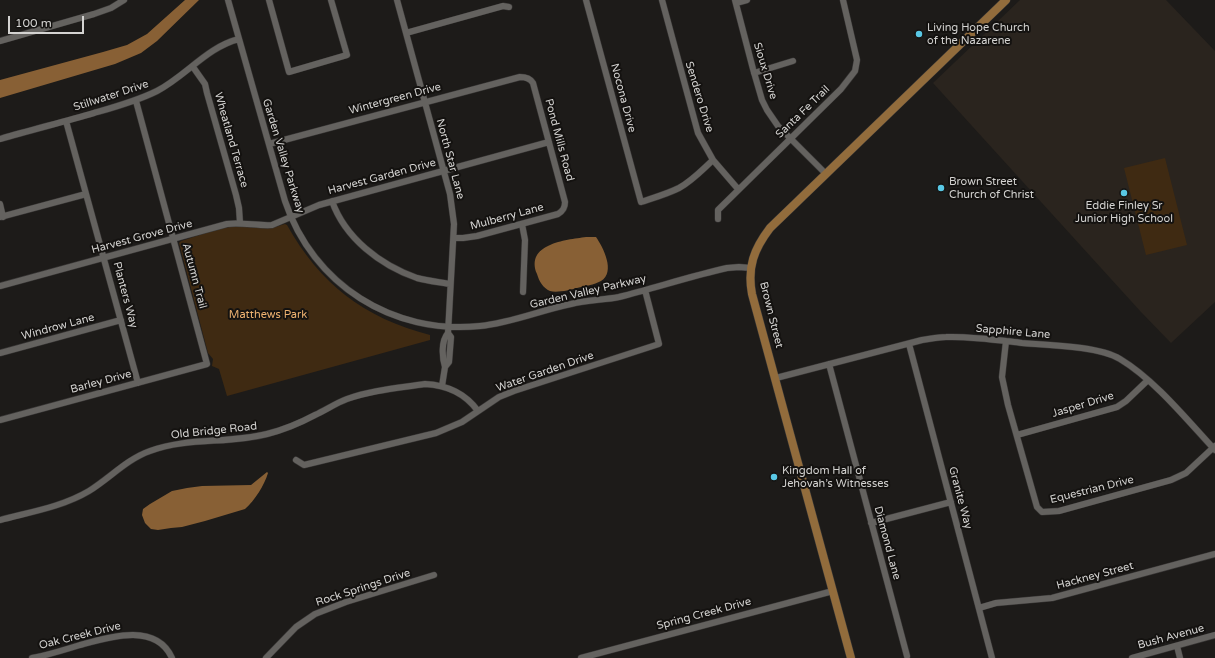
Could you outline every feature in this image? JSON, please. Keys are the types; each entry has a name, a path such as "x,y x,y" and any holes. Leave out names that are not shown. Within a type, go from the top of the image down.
{"main road":[{"name":"Brown Street","path":"851,658 752,294 750,281 751,268 756,250 763,237 774,224 1006,0"}],"street":[{"path":"0,40 94,14 110,8 124,0"},
{"name":"Garden Valley Parkway","path":"228,0 285,201 301,239 320,264 334,279 359,299 378,309 404,319 433,325 463,327 491,324 572,304 617,297 727,268 751,268"},
{"path":"269,0 289,72 347,55 331,0"},
{"name":"North Star Lane","path":"397,0 452,205 454,238 448,333 444,337 443,360 445,367 442,386"},
{"name":"Nocona Drive","path":"586,0 640,202 669,193 688,183 713,160"},
{"name":"Sendero Drive","path":"662,0 698,133 713,160 738,189"},
{"path":"735,2 747,0"},
{"name":"Santa Fe Trail","path":"718,219 718,210 841,89 856,68 857,60 843,0"},
{"name":"Sioux Drive","path":"735,2 754,73 762,100 767,110 778,126 826,174"},
{"path":"406,33 503,6 509,7"},
{"name":"Stillwater Drive","path":"0,139 136,101 158,91 177,79 221,45 239,40"},
{"path":"754,73 793,61"},
{"name":"Wheatland Terrace","path":"193,67 204,84 207,93 236,195 240,223"},
{"name":"Wintergreen Drive","path":"269,144 520,77 527,78"},
{"name":"Pond Mills Road","path":"527,78 533,83 565,202 563,210"},
{"name":"Autumn Trail","path":"136,101 207,364"},
{"name":"Planters Way","path":"66,121 138,383"},
{"name":"Harvest Garden Drive","path":"291,218 310,208 332,201 549,142"},
{"path":"0,204 2,217 86,194"},
{"path":"332,201 337,213 350,233 368,251 383,262 418,278 450,284"},
{"name":"Mulberry Lane","path":"454,238 477,236 558,214 563,210"},
{"name":"Harvest Grove Drive","path":"0,286 227,224 240,223 264,226 272,225 291,218"},
{"path":"522,224 525,240 523,292"},
{"name":"Water Garden Drive","path":"296,460 304,466 436,433 462,422 499,397 514,390 659,344 645,290"},
{"name":"Windrow Lane","path":"0,354 121,320"},
{"name":"Sapphire Lane","path":"776,378 909,344 944,337 963,337 1006,341 1099,352 1118,358 1133,367 1148,380 1214,448"},
{"name":"Equestrian Drive","path":"1006,341 1002,377 1036,507 1042,512 1058,511 1171,480 1186,473 1214,448"},
{"name":"Granite Way","path":"909,344 992,658"},
{"name":"Barley Drive","path":"0,420 207,364"},
{"name":"Diamond Lane","path":"830,364 907,656"},
{"name":"Jasper Drive","path":"1017,435 1117,407 1126,401 1148,380"},
{"name":"Old Bridge Road","path":"0,520 59,504 74,498 88,491 122,466 150,451 192,441 219,441 250,438 284,428 359,395 425,384 442,386 465,397 478,411"},
{"path":"872,523 951,502"},
{"name":"Hackney Street","path":"979,608 996,604 1052,598 1215,554"},
{"name":"Rock Springs Drive","path":"266,658 296,627 315,614 341,603 434,575"},
{"name":"Spring Creek Drive","path":"581,658 833,591"},
{"name":"Oak Creek Drive","path":"32,658 106,638 131,635 154,639 166,648 172,658"},
{"name":"Bush Avenue","path":"1132,658 1215,635"},
{"path":"1177,646 1180,658"}],"shaded area":[{"path":"185,0 199,0 157,41 141,53 115,64 0,98 0,80 127,45 147,34"},
{"name":"Eddie Finley Sr Junior High School","path":"1020,0 1166,0 1215,51 1215,302 1171,343 933,83"},
{"path":"586,237 596,237 605,253 608,272 605,277 595,284 567,290 553,292 545,288 540,282 537,274 535,264 537,256 549,245"},
{"path":"267,472 268,473 262,488 245,509 182,527 158,530 151,529 145,523 142,515 143,509 172,491 202,486 251,485"}],"green space":[{"path":"1165,158 1187,245 1146,255 1124,168"},
{"name":"Matthews Park","path":"285,224 314,265 346,296 384,319 406,328 430,335 430,340 227,396 219,369 212,366 213,359 208,353 179,243 181,241 232,226 266,228"}],"place":[{"name":"Living Hope Church of the Nazarene","path":"919,34"},
{"name":"Brown Street Church of Christ","path":"941,188"},
{"name":"Eddie Finley Sr Junior High School","path":"1124,193"},
{"name":"Kingdom Hall of Jehovah’s Witnesses","path":"774,477"}]}
